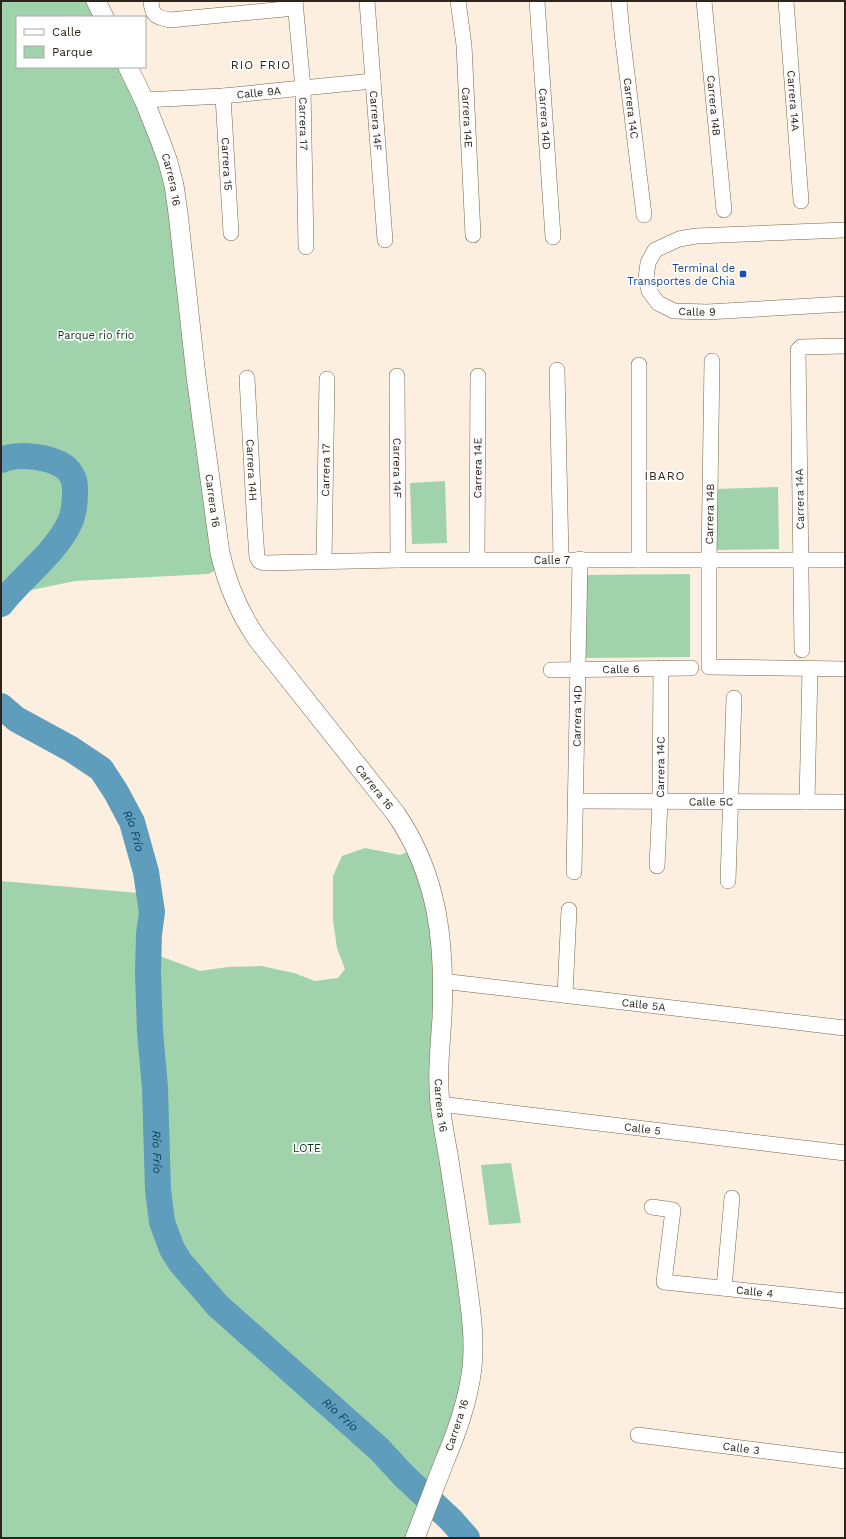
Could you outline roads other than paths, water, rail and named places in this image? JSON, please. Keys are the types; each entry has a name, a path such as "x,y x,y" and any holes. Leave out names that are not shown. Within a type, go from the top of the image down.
{"street":[{"path":"96,1 104,16"},
{"path":"151,1 151,10 156,16 170,20 295,4"},
{"name":"Carrera 14F","path":"367,1 385,240"},
{"name":"Carrera 14E","path":"458,1 464,45 473,235"},
{"name":"Carrera 14D","path":"537,1 553,237"},
{"name":"Carrera 14C","path":"619,1 644,215"},
{"name":"Carrera 14B","path":"704,1 724,210"},
{"name":"Carrera 14A","path":"786,1 801,201"},
{"name":"Carrera 17","path":"295,4 303,88 306,247"},
{"name":"Carrera 16","path":"128,68 144,100 168,162 174,185 196,376 223,567 242,612 258,640 396,814 407,830 423,864 434,895 440,930 442,955 439,1056 440,1104 465,1265 474,1336 470,1384 456,1433 417,1533"},
{"name":"Calle 9A","path":"144,100 223,96 373,81"},
{"name":"Carrera 15","path":"223,96 231,233"},
{"name":"Calle 9","path":"845,230 696,236 679,239 655,250 648,263 646,278 649,290 658,303 674,311 707,312 845,304"},
{"name":"Carrera 14A","path":"802,650 798,350 799,348 845,346"},
{"name":"Carrera 14B","path":"712,361 709,667 810,668"},
{"path":"639,365 639,560"},
{"path":"557,370 561,559"},
{"name":"Carrera 14F","path":"397,376 398,560"},
{"name":"Carrera 14E","path":"477,559 478,376"},
{"name":"Carrera 14H","path":"247,378 255,529 257,557 260,561"},
{"name":"Carrera 17","path":"324,561 326,379"},
{"name":"Calle 7","path":"260,561 264,563 477,559 845,560"},
{"name":"Carrera 14D","path":"574,872 580,560"},
{"name":"Carrera 14C","path":"657,866 660,802 661,668"},
{"name":"Calle 6","path":"551,670 691,668"},
{"path":"807,802 810,668 845,669"},
{"path":"728,881 734,698"},
{"name":"Calle 5C","path":"576,802 845,802"},
{"path":"565,995 569,910"},
{"name":"Calle 5A","path":"442,981 845,1028"},
{"name":"Calle 5","path":"440,1104 845,1153"},
{"path":"724,1288 732,1198"},
{"name":"Calle 4","path":"652,1207 672,1210 664,1282 845,1301"},
{"name":"Calle 3","path":"638,1435 845,1461"}],"waterway":[{"name":"Río Frío","path":"1,460 30,456 58,463 69,471 73,478 75,487 72,515 64,534 47,555 1,604"},
{"name":"Río Frío","path":"1,706 16,719 71,749 101,769 116,792 132,822 146,872 152,912 149,934 148,973 150,1031 155,1088 158,1190 162,1222 172,1249 180,1262 218,1306 379,1449 404,1476 451,1520 467,1538"}],"place":[{"name":"Terminal de Transportes de Chia","path":"743,274"}],"district":[{"name":"RIO FRIO","path":"261,65"},
{"name":"IBARO","path":"665,476"}],"park label":[{"name":"Parque rio frio","path":"96,335"},
{"name":"LOTE","path":"307,1148"}]}
